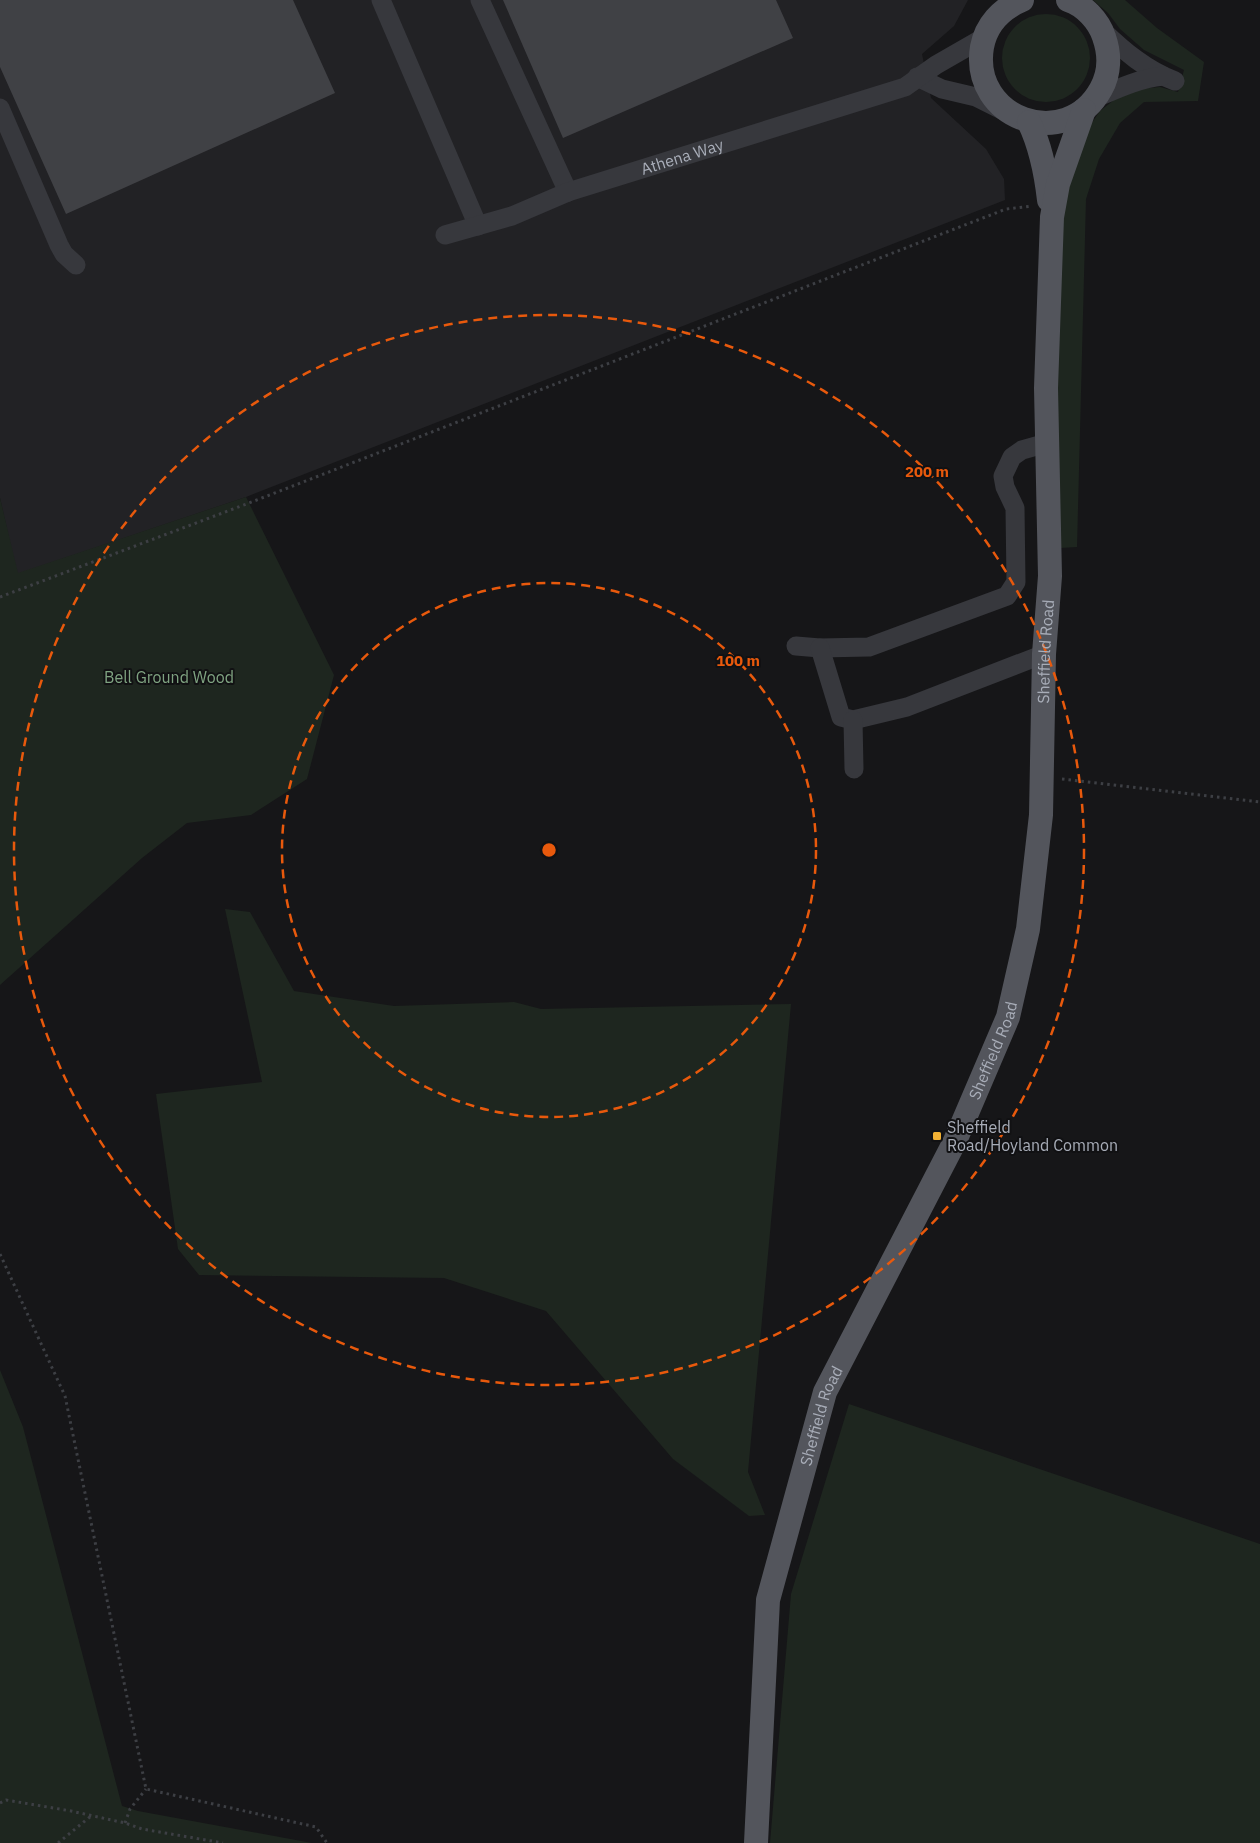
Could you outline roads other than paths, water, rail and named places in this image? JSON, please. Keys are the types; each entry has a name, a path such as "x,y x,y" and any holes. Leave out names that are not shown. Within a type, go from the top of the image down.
{"main road":[{"path":"1022,0 1010,5 991,19 980,59 984,80 994,99 1019,118 1050,123 1068,119 1090,104"},
{"path":"1070,0 1089,13 1102,30"},
{"name":"Sheffield Road","path":"1051,211 1058,184 1090,104 1105,82 1109,65 1108,47 1102,30"},
{"name":"Sheffield Road","path":"756,1843 768,1600 825,1392 955,1141 1008,1017 1028,928 1041,815 1044,654 1050,576 1047,351 1051,211 1046,173 1038,141 1019,118"}],"street":[{"path":"381,0 478,226"},
{"path":"480,0 568,192"},
{"name":"Athena Way","path":"446,235 512,216 568,192 905,86 991,19"},
{"path":"1090,104 1130,83 1144,78 1169,78 1145,66 1123,50 1102,30"},
{"path":"917,77 942,89 976,97 1019,118"},
{"path":"0,108 59,245 76,265"},
{"path":"796,646 820,648 869,647 1007,596 1016,582 1014,508 1005,487 1003,476 1012,457 1022,450 1047,443"},
{"path":"820,648 841,716 853,720 907,707 1044,654"},
{"path":"853,720 854,769"}],"place":[{"name":"Sheffield Road/Hoyland Common","path":"937,1136"}],"park label":[{"name":"Bell Ground Wood","path":"169,677"}]}
